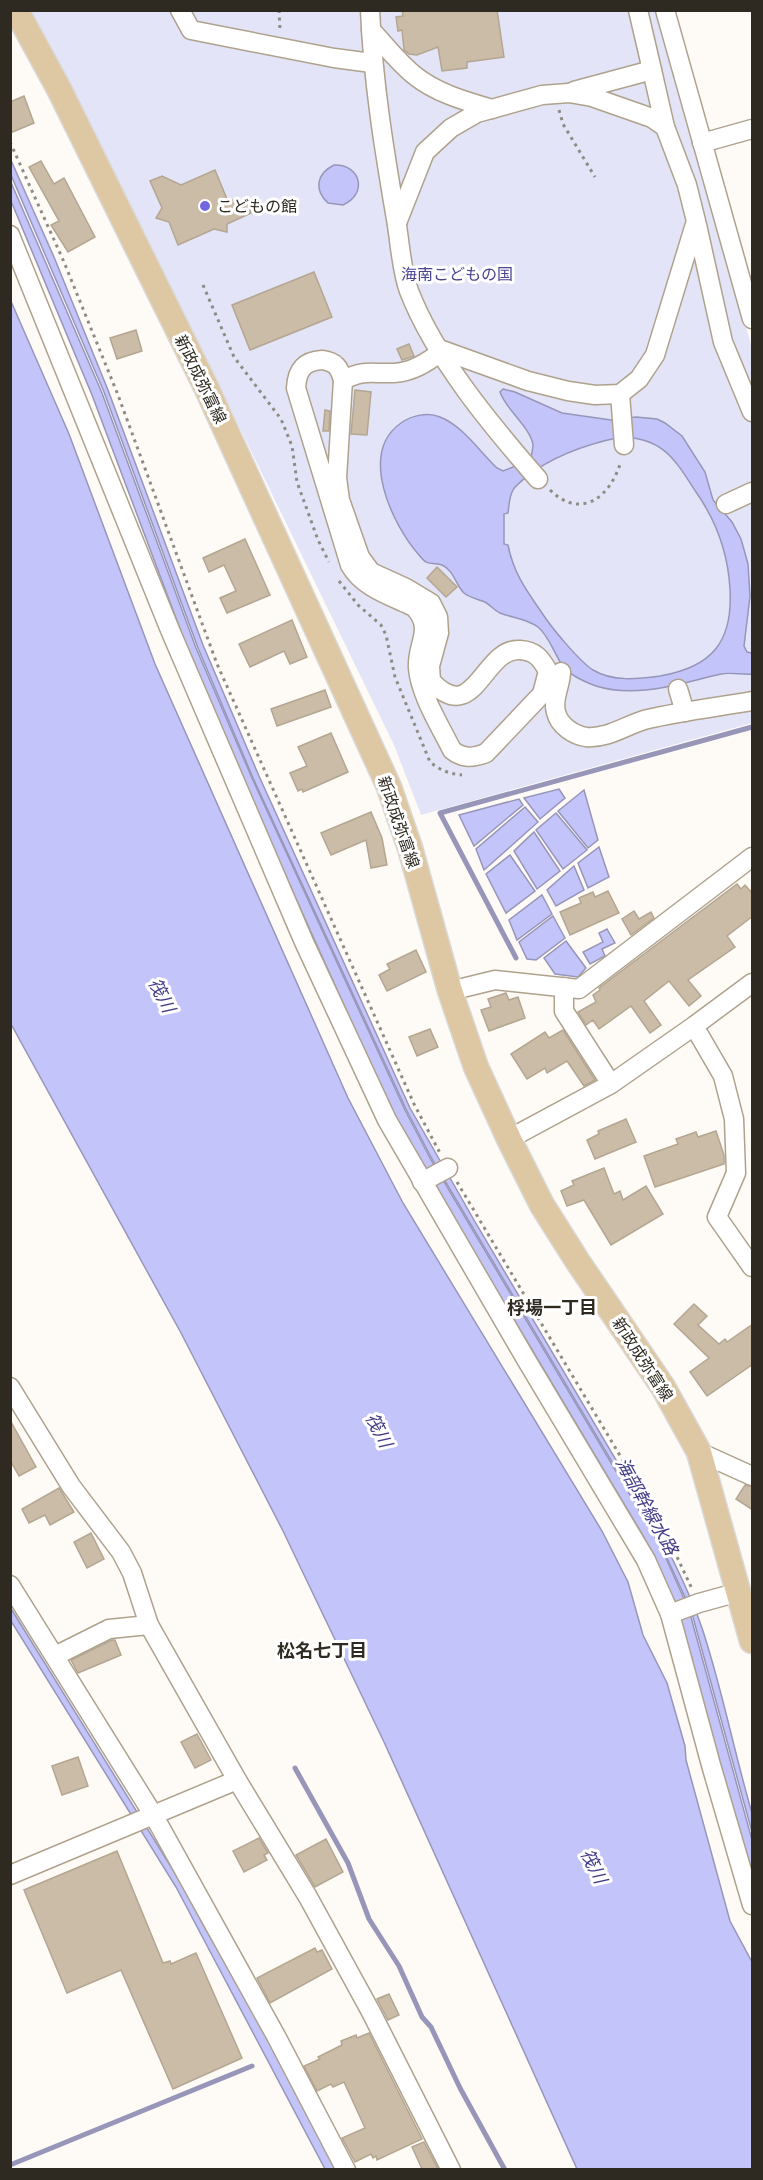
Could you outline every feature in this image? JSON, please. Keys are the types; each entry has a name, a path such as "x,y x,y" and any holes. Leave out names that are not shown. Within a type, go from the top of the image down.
{"main road":[{"name":"新政成弥富線","path":"16,10 59,89 206,387 367,736 389,787 410,848 450,991 476,1067 509,1139 542,1205 663,1387 699,1452 753,1641"}],"street":[{"path":"180,10 191,30 334,58 372,63"},
{"path":"370,10 372,63 378,114 408,289 440,351 457,378 538,478"},
{"path":"638,10 665,127 687,185 723,342 753,412"},
{"path":"665,10 753,319"},
{"path":"371,30 413,75 450,96 492,109"},
{"path":"397,223 425,152 451,128 477,113 652,70"},
{"path":"562,93 592,97 616,104 652,118 665,127"},
{"path":"702,143 753,129"},
{"path":"440,351 528,381 568,391 595,395 620,394 639,379 655,355 696,221"},
{"path":"10,234 170,630 300,931 387,1120 646,1560 672,1613 711,1765 753,1905"},
{"path":"343,380 358,372 394,373 413,369 422,366 440,351"},
{"path":"311,361 333,362 339,368 343,380 337,478 340,500 360,557 371,572 406,588 431,603 438,617 439,633 430,666 430,681 440,691 451,696 462,695 471,690 503,655 515,650 529,651 540,657 548,671 542,694 486,753 475,757 458,756 452,750 420,682 417,662 425,633 424,622 419,612 414,607 367,584 356,575 350,565 296,388 297,378 302,368 311,361"},
{"path":"620,394 624,445"},
{"path":"726,504 753,492"},
{"path":"561,672 555,711 560,720 574,734 587,737 602,737 645,719 753,701"},
{"path":"678,689 685,712"},
{"path":"450,991 495,981 579,989 753,857"},
{"path":"509,1139 611,1084 753,983"},
{"path":"564,987 564,1011 611,1084"},
{"path":"694,1026 723,1076 734,1119 736,1173 717,1217 753,1267"},
{"path":"424,1180 447,1168"},
{"path":"10,1387 71,1486 121,1552 132,1573 149,1625 325,1928 371,2012 451,2169"},
{"path":"699,1452 753,1476"},
{"path":"10,1586 55,1656 144,1820 271,2026 346,2169"},
{"path":"672,1613 740,1592"},
{"path":"55,1656 109,1629 149,1625"},
{"path":"10,1875 237,1780"}],"path":[{"path":"562,93 563,124 595,177"},
{"path":"10,142 64,262 118,395 218,664 414,1104 447,1168 665,1532 699,1603"},
{"path":"538,478 558,498 567,502 578,504 593,502 612,485 619,469 624,445"}],"green space":[{"name":"海南こどもの国","path":"28,11 656,11 752,348 752,723 421,815 394,745 218,383"}],"water":[{"path":"10,158 54,257 108,390 203,645 259,776 410,1108 661,1536 688,1593 716,1674 752,1813 752,1832 691,1610 659,1541 432,1159 406,1109 253,778 198,648 104,392 11,175"},
{"path":"334,165 350,169 358,180 356,194 343,205 328,203 320,193 320,178"},
{"path":"10,180 102,393 196,648 252,778 405,1110 431,1160 661,1547 689,1610 752,1840 752,1876 670,1593 645,1539 393,1114 242,779 188,650 92,395 11,201"},
{"name":"筏川","path":"10,299 69,434 155,664 348,1098 403,1203 602,1531 628,1582 643,1635 667,1683 730,1921 752,1962 752,2169 577,2169 384,1742 283,1531 181,1333 11,1024"},
{"path":"503,389 515,392 562,413 611,420 636,417 657,419 682,436 705,472 713,500 732,522 741,539 748,564 750,596 744,646 747,652 752,653 752,674 721,674 643,690 612,690 596,686 577,678 565,669 538,627 500,613 485,602 466,595 446,567 428,563 422,559 399,526 384,489 381,470 382,452 388,436 401,423 410,418 435,415 456,426 497,468 503,471 531,460 533,445 528,432 500,392","holes":["621,437 636,438 658,446 667,453 681,470 710,515 727,563 730,608 728,624 723,637 716,649 706,658 678,672 626,679 601,674 587,666 546,619 521,581 508,545 504,544 504,514 508,513 511,496 516,486 548,462 596,443"]},
{"path":"559,789 565,798 540,819 524,798"},
{"path":"584,790 598,840 588,848 558,811"},
{"path":"519,799 523,805 474,846 459,815"},
{"path":"525,807 538,822 484,870 476,849"},
{"path":"556,813 587,850 563,869 536,830"},
{"path":"534,832 560,871 537,889 514,851"},
{"path":"599,847 609,877 588,888 578,863"},
{"path":"510,855 535,891 506,913 486,874"},
{"path":"574,866 584,890 556,906 547,890"},
{"path":"542,895 552,914 517,940 509,920"},
{"path":"553,916 565,938 536,960 527,959 519,942"},
{"path":"607,929 615,943 602,949 605,956 590,964 583,952 603,942 599,933"},
{"path":"566,941 586,968 578,977 555,974 544,958"},
{"path":"10,1607 186,1891 253,2012 335,2169 325,2169 176,1887 11,1621"}],"building":[{"path":"402,10 497,10 504,57 467,62 467,68 442,71 438,47 417,55 409,54 404,50 402,30 398,31 396,17 403,16"},
{"path":"24,96 34,123 10,133 10,102"},
{"path":"41,161 54,184 64,178 95,237 68,252 51,225 59,221 29,167"},
{"name":"こどもの館","path":"215,170 227,199 247,203 251,213 227,224 227,232 214,229 178,245 169,222 156,218 162,208 150,181 162,176 181,185"},
{"path":"314,272 332,317 250,350 232,305"},
{"path":"136,330 142,351 117,359 110,338"},
{"path":"409,344 414,356 402,360 397,349"},
{"path":"355,390 371,392 367,435 351,434"},
{"path":"325,410 330,411 329,431 323,431"},
{"path":"245,539 270,595 227,613 220,598 236,591 224,565 209,572 203,558"},
{"path":"437,567 457,587 446,597 427,578"},
{"path":"292,620 307,657 290,664 284,651 250,667 239,644"},
{"path":"325,690 331,707 277,726 271,709"},
{"path":"331,733 348,772 303,792 302,789 298,791 290,773 307,766 298,747"},
{"path":"371,812 382,838 387,865 371,868 366,840 331,855 321,833"},
{"path":"737,884 741,889 745,885 753,894 753,916 727,936 735,947 688,980 701,996 689,1006 669,981 644,1001 661,1025 650,1033 631,1006 599,1029 593,1020 586,1025 578,1012 596,1002 593,995 600,990 599,988"},
{"path":"608,891 619,913 570,935 560,912 581,903 579,898 593,892 595,897"},
{"path":"634,911 639,919 651,912 654,918 631,935 622,919"},
{"path":"416,950 426,972 387,991 379,975 390,969 387,964"},
{"path":"506,993 509,1000 518,997 525,1018 489,1031 481,1010 491,1007 488,999"},
{"path":"430,1029 438,1047 417,1056 409,1037"},
{"path":"563,1030 595,1080 584,1086 567,1061 547,1073 545,1068 527,1079 511,1054 545,1032 549,1038"},
{"path":"626,1119 636,1142 595,1159 587,1140 599,1134 598,1131"},
{"path":"716,1131 724,1155 724,1164 655,1187 644,1156 678,1144 676,1139 696,1132 698,1137"},
{"path":"604,1168 614,1194 620,1191 623,1200 646,1186 663,1214 611,1245 584,1200 567,1206 561,1191 574,1185 572,1181"},
{"path":"694,1304 707,1316 698,1325 719,1344 725,1339 727,1342 753,1324 753,1364 707,1396 690,1372 709,1358 674,1324"},
{"path":"10,1420 36,1467 19,1476 10,1460"},
{"path":"745,1485 753,1487 753,1510 736,1499"},
{"path":"59,1488 74,1512 50,1525 45,1515 29,1523 22,1509"},
{"path":"91,1533 104,1559 87,1568 74,1542"},
{"path":"115,1640 121,1655 78,1673 71,1660"},
{"path":"197,1734 211,1760 195,1768 181,1742"},
{"path":"78,1757 88,1786 62,1795 52,1766"},
{"path":"259,1838 268,1853 264,1855 267,1860 244,1872 233,1851"},
{"path":"326,1839 343,1872 315,1887 296,1855"},
{"path":"117,1851 163,1963 170,1961 171,1964 196,1953 242,2058 173,2089 121,1970 67,1993 24,1890"},
{"path":"315,1948 317,1952 322,1950 332,1969 270,2003 257,1978"},
{"path":"389,1994 399,2015 388,2020 377,1999"},
{"path":"369,2033 422,2139 377,2160 376,2156 373,2158 371,2154 355,2162 342,2138 365,2128 344,2082 333,2087 331,2084 317,2091 304,2066 342,2045 341,2041"},
{"path":"424,2142 438,2169 422,2169 412,2147"}],"waterway":[{"path":"516,958 440,813 752,727"},
{"path":"295,1768 348,1863 369,1919 399,1966 422,2017 431,2027 460,2088 505,2170"},
{"path":"10,2165 252,2066"}],"place":[{"name":"こどもの館","path":"205,206"}],"district":[{"name":"桴場一丁目","path":"552,1307"},
{"name":"松名七丁目","path":"322,1650"}],"water label":[{"name":"海部幹線水路","path":"647,1506"}]}
